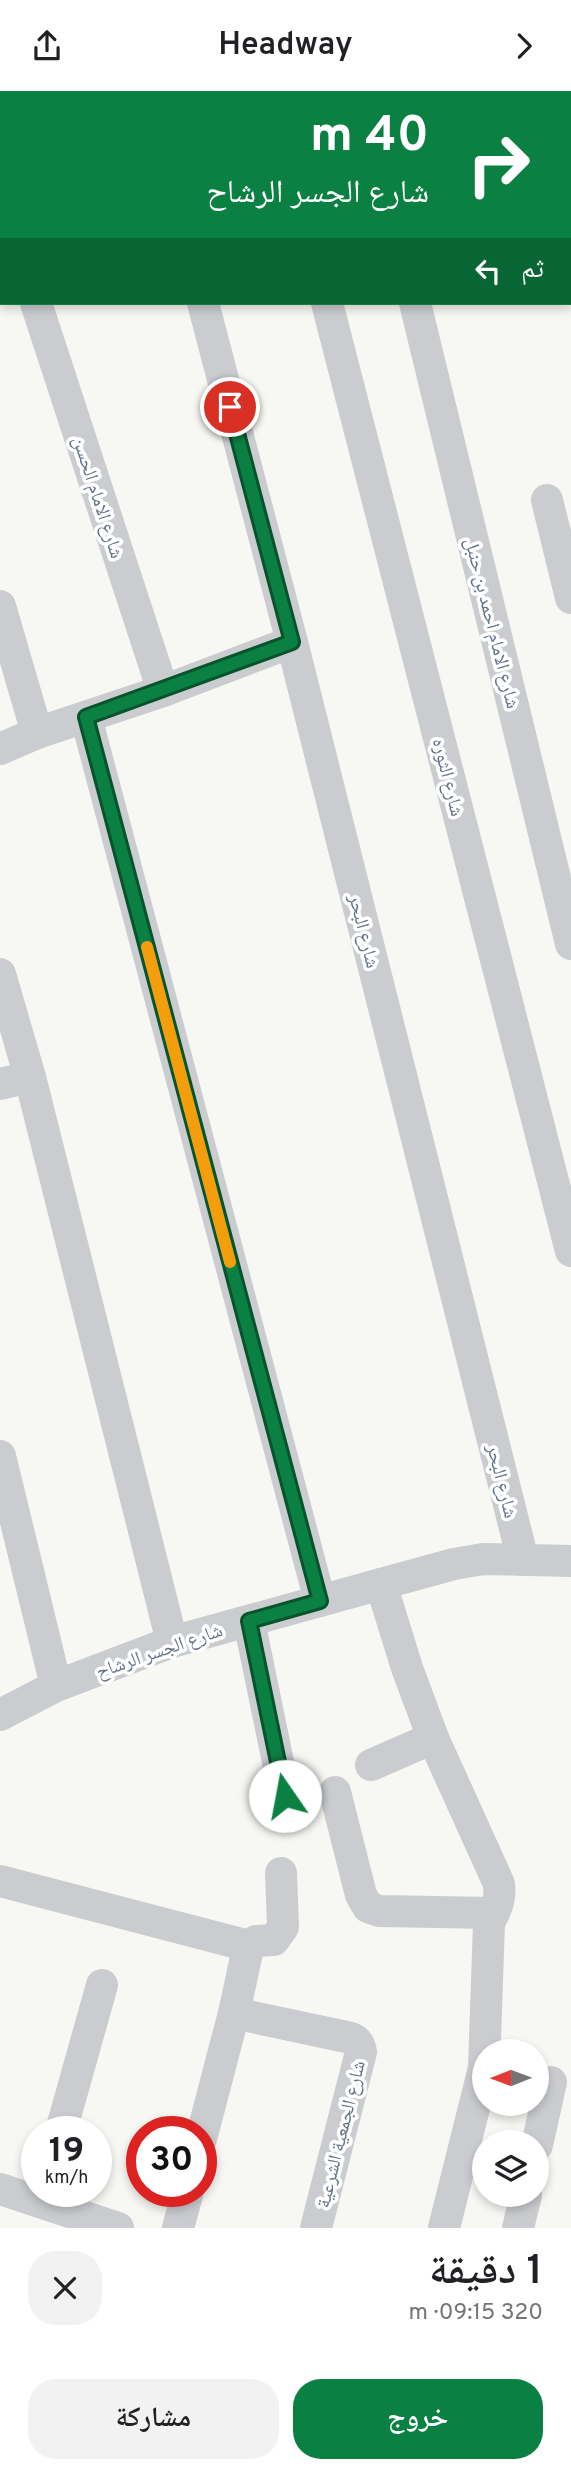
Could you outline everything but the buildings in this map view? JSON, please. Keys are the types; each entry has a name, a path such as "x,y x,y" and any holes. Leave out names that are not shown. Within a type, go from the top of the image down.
{"street":[{"name":"شارع الامام الحسن","path":"37,305 163,691"},
{"name":"شارع البحر","path":"204,305 292,642 523,1560"},
{"name":"شارع الثوره","path":"328,305 571,1251"},
{"name":"شارع الامام احمد بن حنبل","path":"415,305 571,944"},
{"path":"547,499 571,598"},
{"path":"0,606 37,733"},
{"path":"0,748 292,642"},
{"path":"86,717 320,1601"},
{"path":"0,974 15,1081 172,1642"},
{"path":"0,1456 57,1686"},
{"name":"شارع الجسر الرشاح","path":"0,1715 57,1686 172,1642 454,1564 482,1559 571,1561"},
{"path":"381,1584 407,1668 433,1738 499,1884 501,1898 489,1923 485,2039"},
{"path":"249,1621 285,1796"},
{"path":"370,1765 433,1738"},
{"path":"335,1792 361,1895 368,1907 379,1911 494,1913"},
{"path":"207,2116 249,1946 256,1941 274,1940 281,1933 281,1873"},
{"path":"0,1881 249,1946"},
{"path":"65,2116 102,1985"},
{"name":"شارع الجمعية الشرعية","path":"234,2013 351,2038 360,2047 361,2052 316,2228"},
{"path":"541,2130 553,2082"},
{"path":"444,2228 472,2116"},
{"path":"0,2189 21,2193"},
{"path":"67,2207 118,2228"},
{"path":"178,2228 184,2207"},
{"path":"519,2228 523,2207"}],"slow traffic":[{"path":"147,947 230,1262"}],"route":[{"path":"230,407 292,642 86,717 320,1601 249,1621 285,1796"}]}
